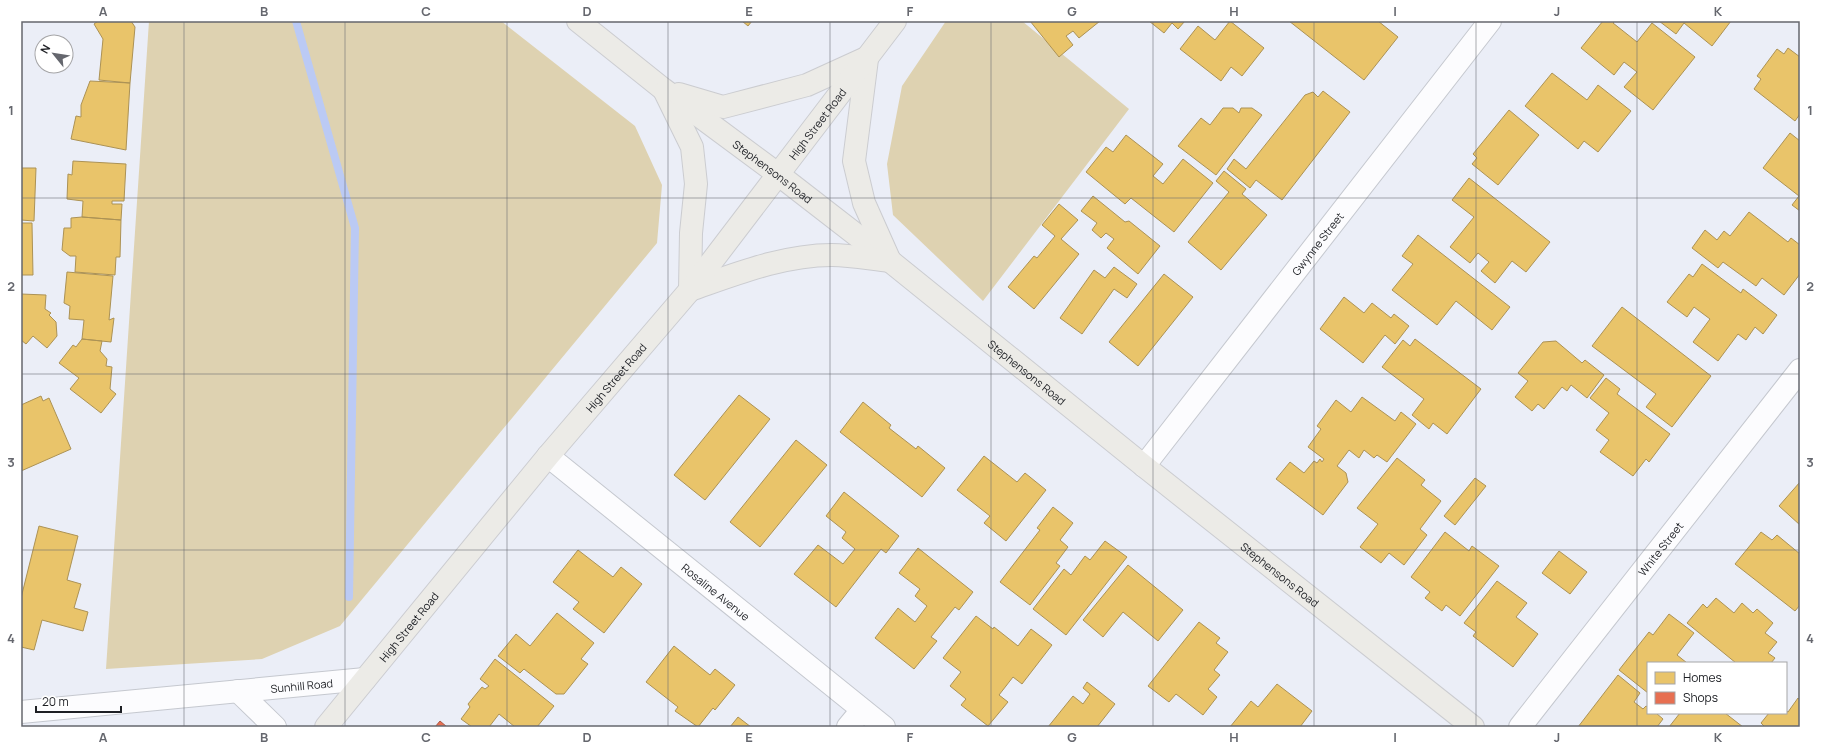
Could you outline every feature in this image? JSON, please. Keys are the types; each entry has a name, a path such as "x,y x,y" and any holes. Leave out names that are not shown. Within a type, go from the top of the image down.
{"main road":[{"name":"Stephensons Road","path":"578,21 663,89 779,175 890,261 1144,466 1473,727"},
{"name":"High Street Road","path":"326,727 548,456 690,290 895,21"},
{"path":"663,89 723,107 807,85 867,58"},
{"path":"663,89 692,147 696,184 691,233 690,290 752,269 795,259 832,255 890,261 864,202 854,161 867,58"}],"street":[{"name":"Gwynne Street","path":"1144,466 1490,21"},
{"name":"White Street","path":"1520,727 1800,370"},
{"name":"Rosaline Avenue","path":"548,456 884,727"},
{"name":"Sunhill Road","path":"21,712 365,680"},
{"path":"238,691 275,727"},
{"path":"848,727 862,710"}],"shaded area":[{"path":"149,21 501,21 635,126 662,185 657,243 340,626 262,659 106,669"},
{"path":"946,21 1022,21 1129,109 983,301 893,215 887,164 902,86"}],"building: Homes":[{"path":"98,21 131,21 135,27 130,83 99,80 103,39 94,24"},
{"path":"742,21 752,21 748,26"},
{"path":"1030,21 1100,21 1079,38 1073,31 1066,36 1073,45 1059,57"},
{"path":"1149,21 1185,21 1178,29 1172,23 1164,33"},
{"path":"1230,21 1264,48 1242,76 1231,67 1221,81 1180,49 1198,26 1215,40"},
{"path":"1289,21 1378,21 1398,37 1364,80"},
{"path":"1603,21 1615,21 1613,23 1637,42 1652,23 1695,57 1653,110 1624,87 1637,72 1624,62 1614,75 1581,48"},
{"path":"1659,21 1731,21 1712,46 1684,23 1676,34"},
{"path":"1788,48 1800,57 1800,114 1795,121 1754,89 1761,79 1757,76 1777,49 1784,54"},
{"path":"1552,73 1587,100 1598,85 1631,111 1598,152 1584,141 1578,149 1525,106"},
{"path":"90,81 130,83 126,150 71,139 76,116 81,117 81,105"},
{"path":"1323,91 1350,112 1282,200 1256,180 1250,188 1227,169 1234,159 1246,169 1305,95 1313,92 1318,97"},
{"path":"1223,108 1233,108 1239,113 1241,108 1252,108 1262,115 1216,175 1178,146 1201,118 1210,125"},
{"path":"1509,110 1539,135 1498,185 1472,164 1477,158 1473,154"},
{"path":"1790,133 1800,141 1800,211 1792,205 1799,196 1763,168"},
{"path":"1126,135 1163,164 1153,176 1163,184 1183,159 1213,183 1174,232 1131,198 1125,204 1086,172 1106,147 1113,152"},
{"path":"73,161 126,164 124,201 112,201 112,204 122,204 121,220 82,217 83,201 67,199 68,174 72,175"},
{"path":"21,168 36,168 34,221 21,220"},
{"path":"1224,171 1246,189 1242,194 1267,215 1221,270 1188,242 1229,192 1216,181"},
{"path":"1469,178 1550,242 1526,272 1512,261 1495,283 1481,271 1489,262 1478,253 1470,263 1450,247 1474,217 1452,200"},
{"path":"1093,196 1125,222 1129,221 1160,246 1138,274 1107,248 1114,239 1106,233 1101,238 1092,230 1097,223 1081,211"},
{"path":"1059,204 1078,220 1061,239 1079,254 1034,309 1008,287 1034,256 1037,258 1055,236 1042,225"},
{"path":"1749,212 1788,242 1791,238 1800,245 1800,274 1784,295 1762,278 1756,286 1723,262 1718,268 1692,248 1705,230 1717,240 1724,231 1730,236"},
{"path":"82,217 121,220 120,257 116,257 115,275 75,272 76,256 70,256 62,250 64,228 71,228 71,218"},
{"path":"21,223 32,223 33,275 21,275"},
{"path":"1418,235 1510,307 1492,330 1456,301 1437,325 1392,290 1413,264 1402,256"},
{"path":"1702,264 1741,293 1743,289 1777,315 1763,334 1755,327 1746,340 1738,334 1718,361 1693,342 1710,319 1694,307 1687,317 1667,302 1689,274 1693,277"},
{"path":"1114,267 1137,284 1127,298 1114,289 1082,334 1060,318 1094,270 1105,278"},
{"path":"67,272 113,276 109,320 114,318 111,342 82,339 84,320 69,319 70,306 64,303"},
{"path":"1164,274 1193,297 1138,366 1109,342"},
{"path":"21,294 46,295 45,309 51,313 49,315 56,322 57,336 47,348 33,336 26,344 21,340"},
{"path":"1344,297 1364,313 1372,303 1391,318 1394,314 1409,326 1395,344 1385,335 1363,363 1320,329"},
{"path":"1622,307 1711,376 1672,427 1646,407 1656,394 1592,346"},
{"path":"82,339 102,341 100,351 107,359 106,366 112,367 110,389 116,394 101,413 70,389 79,378 59,363 73,345 76,347"},
{"path":"1415,339 1481,389 1447,434 1433,423 1429,429 1412,415 1424,399 1382,367 1403,340 1410,346"},
{"path":"1556,341 1582,363 1585,360 1604,375 1587,398 1571,385 1567,391 1562,387 1544,409 1538,404 1532,411 1515,397 1528,381 1518,373 1543,342"},
{"path":"1606,378 1620,389 1617,394 1670,434 1649,462 1646,459 1633,476 1600,452 1609,440 1596,430 1609,413 1590,398"},
{"path":"739,395 770,419 705,500 674,475"},
{"path":"41,396 43,401 49,398 71,449 21,471 21,405"},
{"path":"1362,397 1395,421 1401,412 1416,424 1387,462 1377,455 1374,458 1364,450 1359,458 1349,450 1337,466 1346,473 1348,482 1323,515 1276,479 1290,462 1304,473 1314,461 1317,463 1320,459 1322,462 1324,459 1308,447 1321,429 1317,426 1336,400 1351,412"},
{"path":"863,402 891,425 889,428 916,449 918,446 945,468 922,497 840,432"},
{"path":"796,440 827,465 760,547 730,522"},
{"path":"984,456 1017,482 1025,473 1046,490 1006,541 984,523 990,516 957,490"},
{"path":"1397,458 1425,480 1421,485 1441,501 1420,529 1427,535 1404,565 1389,553 1381,563 1360,547 1378,524 1357,508"},
{"path":"1475,478 1486,486 1455,525 1444,516"},
{"path":"1800,482 1800,525 1779,506"},
{"path":"844,492 899,536 886,553 881,549 836,607 794,574 818,545 843,564 855,549 842,538 846,532 826,516"},
{"path":"1053,507 1073,523 1060,540 1068,547 1056,563 1060,566 1030,605 1000,582 1040,530 1037,528"},
{"path":"39,526 78,536 67,580 81,584 74,608 88,612 83,631 42,620 34,650 21,647 21,598"},
{"path":"1445,532 1469,551 1472,546 1499,566 1460,616 1446,605 1442,611 1425,598 1430,592 1411,577"},
{"path":"1761,532 1772,540 1777,535 1800,554 1800,605 1795,611 1735,564"},
{"path":"1105,541 1127,557 1066,635 1033,609 1064,569 1071,575 1085,556 1090,560"},
{"path":"918,548 973,592 959,610 955,607 931,637 937,641 914,669 875,638 898,608 915,622 927,606 915,596 920,589 899,573"},
{"path":"578,550 613,577 621,567 642,584 604,633 573,609 579,602 553,582"},
{"path":"1559,551 1587,572 1570,594 1542,573"},
{"path":"1128,565 1183,610 1158,641 1123,612 1103,637 1083,620"},
{"path":"1497,581 1527,603 1516,617 1538,634 1513,667 1473,636 1476,632 1464,623"},
{"path":"1716,598 1734,613 1742,603 1753,613 1757,609 1773,623 1765,633 1777,642 1768,653 1775,658 1772,662 1735,662 1687,623 1703,604 1707,608"},
{"path":"557,613 594,643 581,659 588,664 564,694 556,694 524,669 520,673 498,656 516,634 530,646"},
{"path":"1669,614 1694,633 1677,655 1686,662 1647,662 1647,692 1619,670 1649,632 1653,635"},
{"path":"976,616 993,629 994,627 1018,646 1031,629 1052,645 1022,684 1013,677 999,695 1008,702 988,726 961,705 966,699 950,686 961,672 943,658"},
{"path":"1199,622 1220,638 1216,643 1228,652 1214,670 1220,675 1208,689 1217,697 1203,715 1176,694 1169,702 1148,686"},
{"path":"674,646 710,675 715,669 735,685 715,710 713,708 698,727 675,711 678,707 646,682"},
{"path":"495,659 554,706 537,727 515,727 499,714 489,727 472,727 461,719 470,707 468,704 482,687 485,689 489,686 480,679"},
{"path":"1618,675 1640,693 1634,702 1643,709 1647,706 1647,714 1657,714 1663,719 1657,727 1578,727"},
{"path":"1087,682 1115,704 1097,727 1048,727 1073,696 1083,704 1090,694 1083,688"},
{"path":"1277,684 1312,711 1300,727 1230,727 1251,701 1258,707"},
{"path":"1798,698 1800,700 1800,727 1765,727 1761,723 1768,714 1787,714"},
{"path":"1679,714 1726,714 1743,727 1669,727"},
{"path":"738,717 751,727 730,727"}],"building: Shops":[{"path":"440,721 447,727 435,727"}],"waterway":[{"path":"296,21 355,228 349,597"}]}
